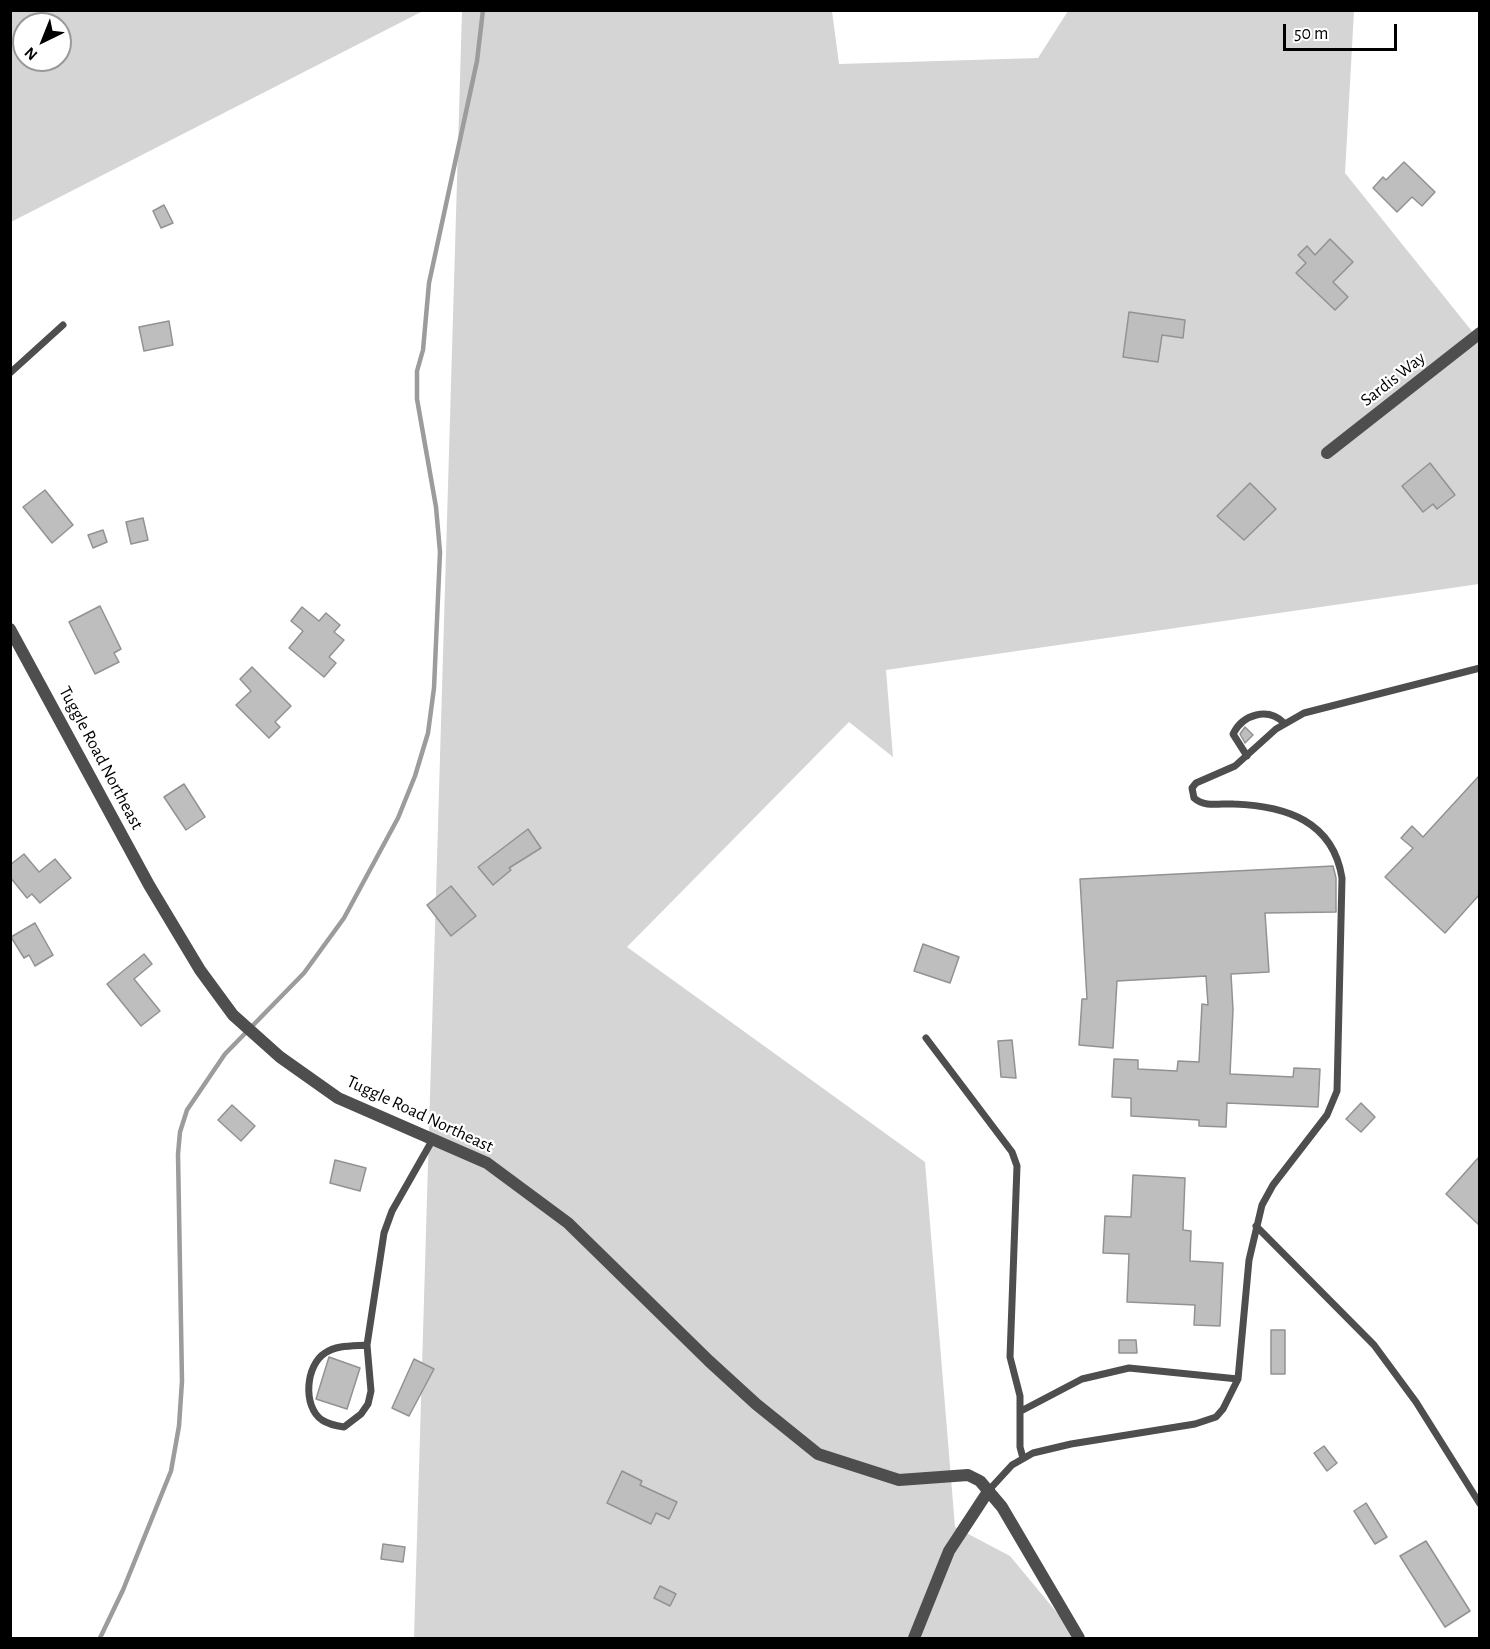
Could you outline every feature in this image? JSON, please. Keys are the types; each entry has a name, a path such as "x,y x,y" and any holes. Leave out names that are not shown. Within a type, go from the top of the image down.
{"street":[{"name":"Sardis Way","path":"1327,453 1479,333"},
{"name":"Tuggle Road Northeast","path":"10,629 150,885 200,970 233,1015 280,1057 338,1098 487,1163 568,1223 709,1361 756,1404 818,1454 899,1480 968,1475 980,1481 989,1490 1079,1638"},
{"path":"914,1638 949,1551 989,1490"}],"lane":[{"path":"10,373 63,325"},
{"path":"989,1490 1023,1458 1071,1444 1206,1421 1223,1409 1238,1379 1249,1260 1262,1205 1273,1185 1314,1136 1327,1115 1336,1091 1342,878 1337,857 1327,838 1306,821 1280,810 1248,805 1207,804 1194,798 1191,791 1196,783 1231,768 1284,723 1317,709 1479,668"},
{"path":"1247,756 1236,743 1233,734 1244,721 1257,714 1266,714 1274,715 1284,723"},
{"path":"926,1038 1012,1152 1017,1166 1010,1357 1021,1411 1020,1447 1023,1458"},
{"path":"367,1345 333,1348 316,1360 311,1372 310,1399 313,1411 321,1420 344,1427 352,1424 368,1404 372,1378 367,1345 384,1233 392,1210 433,1139"},
{"path":"1256,1226 1374,1345 1416,1402 1479,1504"},
{"path":"1021,1411 1082,1379 1129,1368 1238,1379"}],"shaded area":[{"path":"11,10 423,11 11,222"},
{"path":"462,11 832,11 839,64 1038,58 1068,11 1354,11 1345,173 1479,340 1479,584 886,670 893,757 849,722 627,947 925,1162 955,1527 1010,1556 1078,1638 414,1638"}],"building":[{"path":"1404,162 1435,192 1422,206 1412,197 1397,212 1373,188 1383,177 1386,180"},
{"path":"164,205 173,223 161,228 153,211"},
{"path":"1330,239 1353,262 1333,282 1348,297 1335,310 1296,273 1306,263 1298,255 1307,246 1315,255"},
{"path":"1129,312 1185,320 1183,338 1162,335 1158,362 1123,357"},
{"path":"169,321 173,345 144,351 139,327"},
{"path":"1430,463 1455,495 1437,509 1433,504 1423,512 1402,486"},
{"path":"1250,483 1276,509 1244,540 1217,516"},
{"path":"45,490 73,525 52,543 23,507"},
{"path":"143,518 148,540 131,544 126,522"},
{"path":"103,530 107,542 93,548 88,535"},
{"path":"100,606 121,649 114,653 119,662 95,674 69,622"},
{"path":"302,607 319,621 326,613 340,625 334,632 344,640 329,657 336,663 324,677 289,648 303,631 291,621"},
{"path":"252,667 291,706 275,722 280,727 269,738 236,705 251,691 240,679"},
{"path":"1245,727 1253,735 1245,743 1240,734"},
{"path":"1479,776 1479,895 1445,933 1385,877 1413,848 1401,838 1412,826 1423,837"},
{"path":"184,784 205,817 186,830 164,797"},
{"path":"528,829 541,848 509,868 511,870 493,885 478,867"},
{"path":"24,854 39,872 55,859 71,878 40,903 32,894 27,898 10,877 10,865"},
{"path":"1333,866 1336,878 1336,912 1265,913 1269,972 1231,974 1233,1010 1230,1074 1293,1077 1294,1068 1320,1069 1318,1107 1227,1103 1226,1127 1199,1126 1199,1120 1131,1116 1131,1098 1112,1097 1114,1059 1138,1060 1138,1069 1177,1071 1178,1061 1199,1062 1202,1004 1208,1005 1206,976 1117,981 1113,1048 1079,1045 1082,999 1087,999 1080,879"},
{"path":"451,886 476,916 451,936 427,905"},
{"path":"35,923 53,955 35,966 29,955 24,958 11,937"},
{"path":"923,944 959,957 950,983 914,971"},
{"path":"144,954 152,964 134,979 160,1011 141,1026 107,984"},
{"path":"1012,1040 1016,1078 1001,1077 998,1041"},
{"path":"1361,1103 1375,1117 1361,1132 1346,1119"},
{"path":"232,1105 255,1126 241,1141 218,1120"},
{"path":"1479,1157 1479,1225 1446,1194"},
{"path":"335,1160 366,1168 360,1191 330,1183"},
{"path":"1133,1175 1185,1178 1183,1230 1191,1231 1190,1261 1223,1263 1220,1326 1194,1325 1195,1305 1127,1302 1129,1254 1103,1253 1105,1216 1131,1217"},
{"path":"1271,1330 1285,1330 1285,1374 1271,1374"},
{"path":"1119,1340 1136,1340 1137,1353 1119,1353"},
{"path":"329,1357 360,1368 347,1409 316,1399"},
{"path":"414,1359 434,1369 409,1416 392,1408"},
{"path":"1324,1446 1337,1463 1327,1471 1314,1453"},
{"path":"622,1471 642,1481 640,1485 677,1502 669,1519 656,1513 651,1524 607,1503"},
{"path":"1366,1503 1387,1537 1375,1544 1354,1511"},
{"path":"1426,1541 1470,1611 1445,1627 1400,1556"},
{"path":"383,1544 405,1547 403,1562 381,1559"},
{"path":"660,1586 676,1594 670,1606 654,1598"}],"waterway":[{"path":"100,1638 123,1590 171,1471 179,1426 182,1381 178,1154 180,1132 187,1110 225,1054 304,973 344,918 398,818 415,776 428,733 434,688 440,552 436,507 417,399 417,371 423,350 429,283 477,61 483,10"}]}
